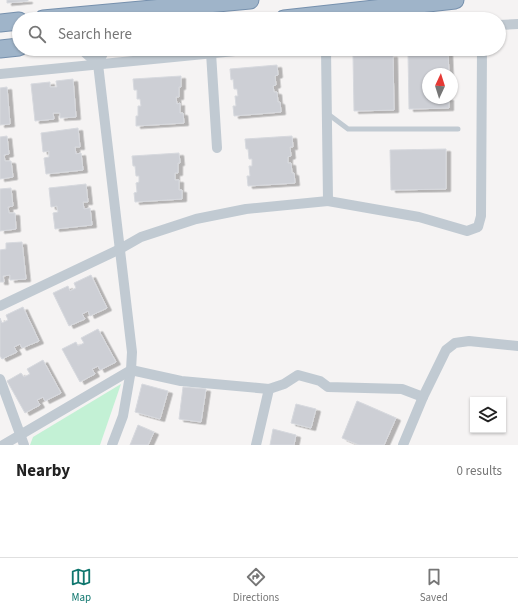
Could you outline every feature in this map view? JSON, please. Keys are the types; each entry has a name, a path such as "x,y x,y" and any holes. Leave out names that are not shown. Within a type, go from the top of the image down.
{"highway":[{"path":"140,12 228,1 250,0"},
{"path":"347,12 455,0"},
{"path":"0,23 12,22"},
{"path":"0,48 12,47"}],"street":[{"path":"506,25 518,24"},
{"path":"89,56 98,64"},
{"path":"101,56 98,64 132,352 131,370 122,416 112,445"},
{"path":"0,74 180,56"},
{"path":"211,56 217,148"},
{"path":"326,56 328,201"},
{"path":"0,306 120,249 141,236 196,218 246,209 328,201 419,217 467,231 478,228 481,216 482,56"},
{"path":"403,445 423,397 446,350 455,343 469,341 518,346"},
{"path":"3,445 131,370 181,381 269,389 284,384 298,375 320,380 328,387 402,389 423,397"},
{"path":"0,379 24,445"},
{"path":"256,445 269,389"}],"lane":[{"path":"327,114 348,129 458,129"}],"green space":[{"path":"121,384 100,445 30,445 33,437"}],"building":[{"path":"7,0 28,0 28,1 7,3"},
{"path":"353,56 393,56 394,110 354,111"},
{"path":"408,56 448,56 449,68 422,68 422,104 449,104 449,108 409,109"},
{"path":"277,65 278,75 275,76 276,85 273,86 274,92 277,92 281,112 234,116 233,106 236,106 235,96 238,96 237,89 234,89 233,79 231,80 230,69"},
{"path":"181,76 179,97 176,97 177,104 180,103 180,113 183,113 184,123 136,126 138,106 141,106 140,99 137,99 137,90 134,90 133,79"},
{"path":"73,79 76,117 60,118 60,113 53,113 54,119 35,121 31,84 50,82 50,87 57,87 56,81"},
{"path":"7,87 10,124 0,125 0,88"},
{"path":"78,128 80,147 75,147 76,154 81,153 83,170 46,174 44,158 49,157 49,151 43,152 41,133"},
{"path":"7,136 9,154 4,155 5,161 11,161 13,177 0,179 0,137"},
{"path":"292,136 293,147 290,147 291,156 288,157 288,163 291,163 295,183 248,186 247,176 250,176 249,166 252,166 252,159 249,159 245,139"},
{"path":"446,149 446,189 391,190 390,150"},
{"path":"179,153 180,163 178,163 178,173 175,173 175,180 179,180 179,190 182,190 182,199 135,202 134,193 137,192 136,183 139,182 139,176 136,176 132,156"},
{"path":"86,184 88,202 83,202 84,209 90,208 92,225 55,229 53,213 58,212 57,206 51,207 49,188"},
{"path":"11,188 13,206 8,207 9,213 15,213 16,229 0,231 0,189"},
{"path":"22,242 26,279 10,280 10,275 3,276 4,282 0,282 0,250 6,249 6,243"},
{"path":"91,275 107,308 90,316 88,311 82,314 85,319 69,326 53,293 68,286 70,291 76,288 74,283"},
{"path":"23,307 39,341 22,348 20,344 14,347 17,352 2,359 0,356 0,318 2,323 8,320 6,315"},
{"path":"98,329 116,362 100,370 98,366 92,369 95,374 80,382 62,349 76,342 78,346 84,343 81,338"},
{"path":"43,360 61,393 45,401 43,397 37,400 40,405 25,413 7,381 21,373 24,377 30,374 27,369"},
{"path":"142,384 168,391 160,419 135,412"},
{"path":"183,387 206,389 201,422 179,419"},
{"path":"357,401 396,418 384,445 359,445 342,438"},
{"path":"296,404 316,409 311,428 291,423"},
{"path":"138,425 154,432 148,445 130,445"},
{"path":"273,429 296,435 294,445 270,445"}]}
